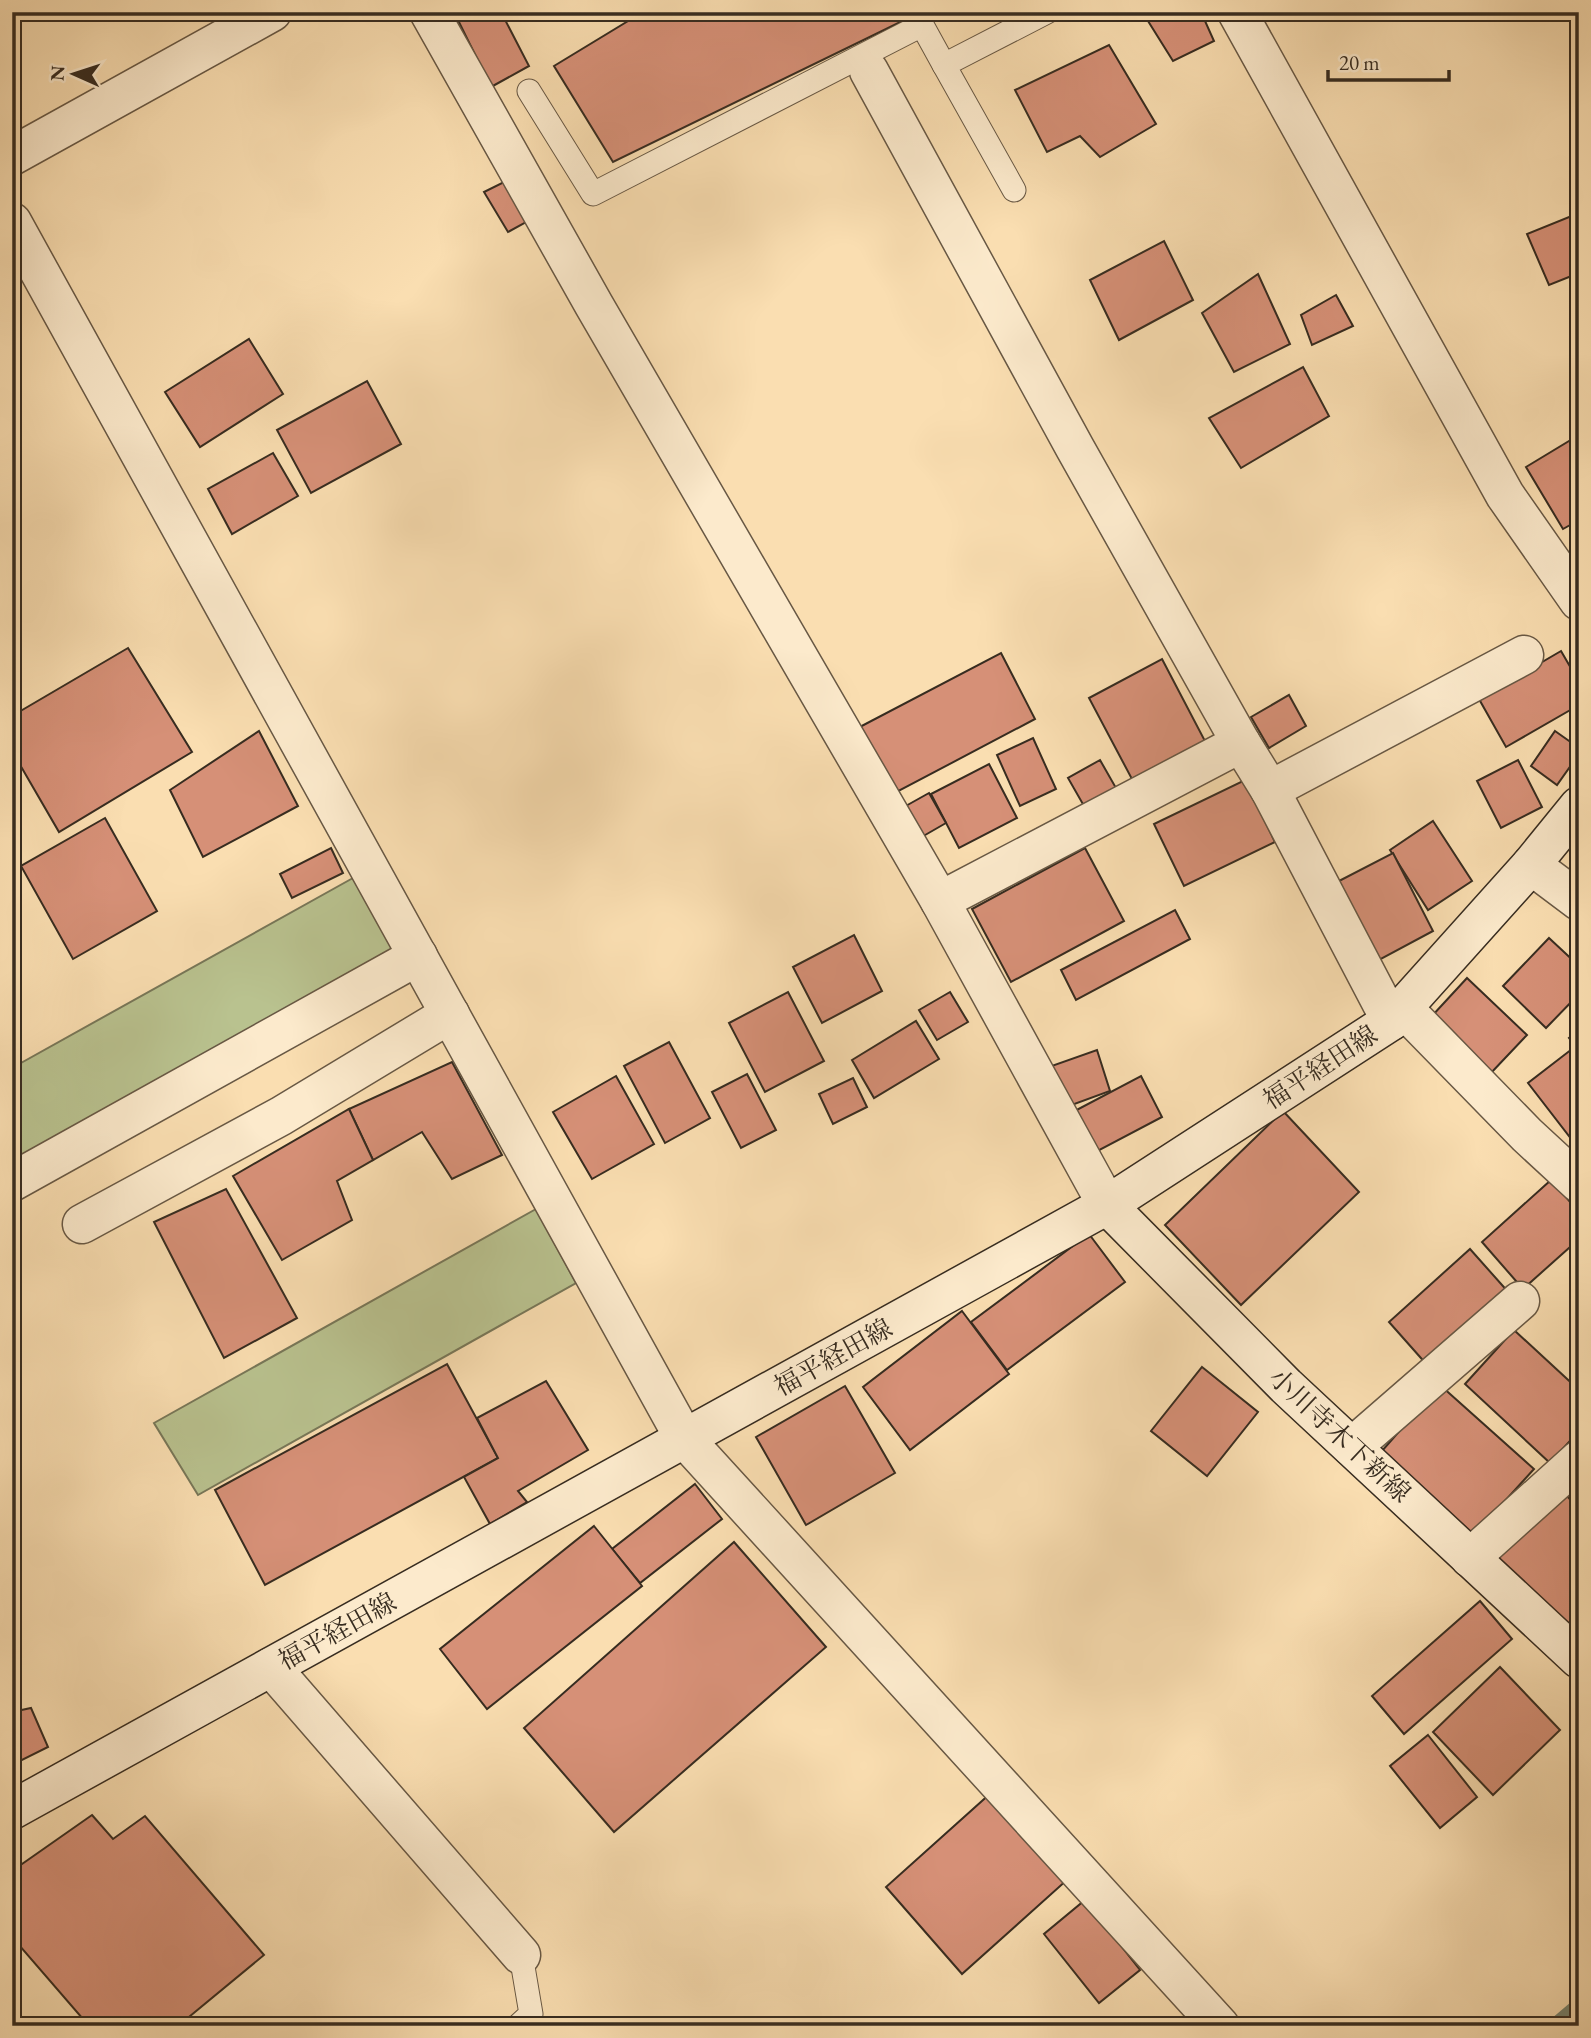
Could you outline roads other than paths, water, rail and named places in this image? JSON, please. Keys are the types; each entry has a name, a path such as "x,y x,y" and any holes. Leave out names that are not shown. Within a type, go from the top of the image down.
{"street":[{"path":"12,156 272,12"},
{"name":"小川寺木下新線","path":"429,12 594,305 940,901 1107,1205 1286,1385 1579,1659"},
{"path":"1237,12 1505,495 1579,601"},
{"path":"869,71 1075,448 1397,1014 1579,1183"},
{"path":"12,222 684,1438 1220,2026"},
{"path":"1270,790 1524,655"},
{"path":"940,901 1241,743"},
{"name":"福平経田線","path":"12,1810 1107,1205 1397,1014 1531,865 1579,806"},
{"path":"1531,865 1579,901"},
{"path":"12,1182 418,956"},
{"path":"82,1224 281,1116 450,1014"},
{"path":"1352,1447 1520,1301"},
{"path":"1470,1558 1579,1460"},
{"path":"271,1667 521,1955"}],"lane":[{"path":"944,65 1047,12"},
{"path":"529,91 593,194 922,25 1014,190"},
{"path":"518,2026 531,2014 521,1955"}],"waterway":[{"path":"1552,2026 1579,2003"}]}
